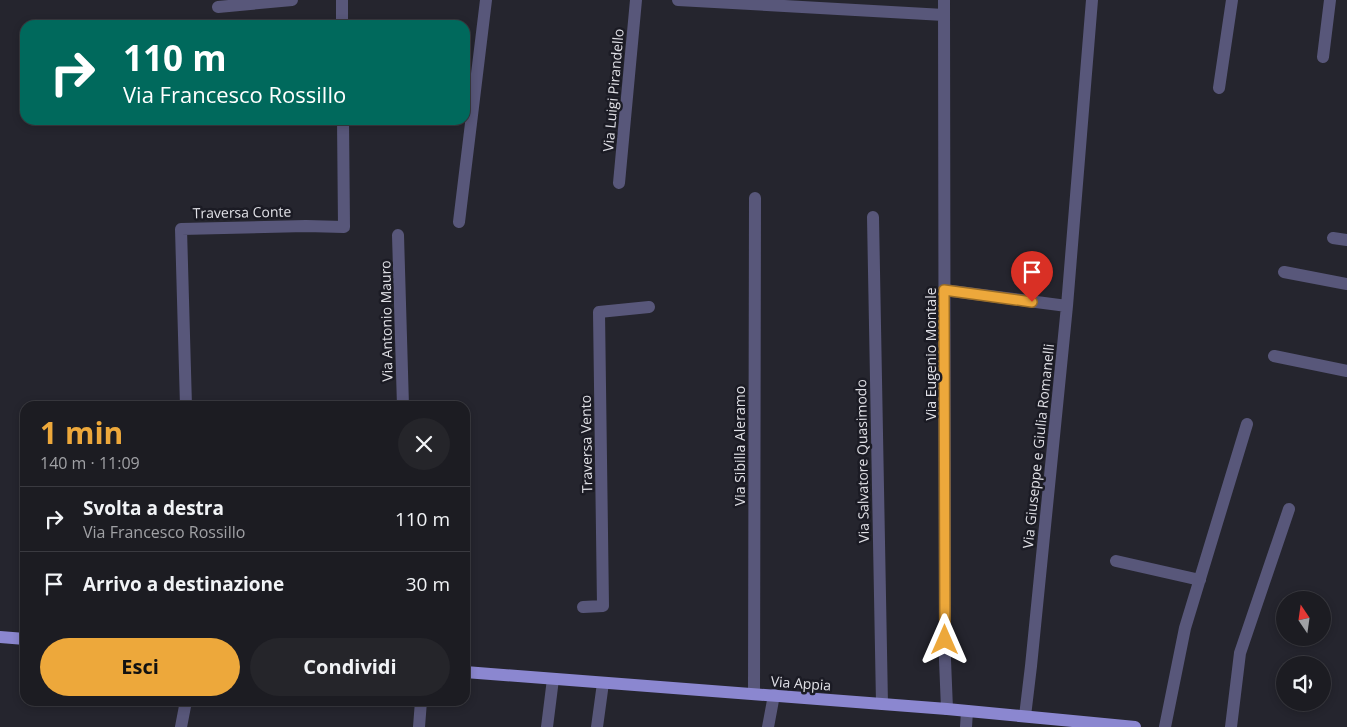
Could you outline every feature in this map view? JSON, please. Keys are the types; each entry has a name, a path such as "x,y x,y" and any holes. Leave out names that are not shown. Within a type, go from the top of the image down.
{"main road":[{"path":"0,638 20,639"},
{"name":"Via Appia","path":"470,672 947,709 1135,727"}],"street":[{"path":"218,7 292,0"},
{"path":"342,0 342,20"},
{"path":"459,222 486,0"},
{"name":"Via Luigi Pirandello","path":"619,183 636,0"},
{"path":"678,0 944,15"},
{"name":"Via Eugenio Montale","path":"944,0 945,660 947,709"},
{"name":"Via Giuseppe e Giulia Romanelli","path":"1025,716 1067,306 1092,0"},
{"path":"1219,88 1232,0"},
{"path":"1323,57 1330,0"},
{"name":"Traversa Conte","path":"186,401 181,228 306,226 344,228 343,125"},
{"name":"Via Sibilla Aleramo","path":"754,198 754,694"},
{"name":"Via Salvatore Quasimodo","path":"873,217 882,704"},
{"name":"Via Antonio Mauro","path":"398,234 403,401"},
{"path":"1333,238 1347,240"},
{"path":"1284,272 1347,284"},
{"path":"944,290 1067,306"},
{"name":"Traversa Vento","path":"583,607 603,606 599,312 649,307"},
{"path":"1274,356 1347,371"},
{"path":"1165,727 1186,628 1247,424"},
{"path":"1231,727 1240,653 1289,508"},
{"path":"1116,561 1200,580"},
{"path":"548,727 553,679"},
{"path":"597,727 603,683"},
{"path":"768,727 774,696"},
{"path":"181,727 185,706"},
{"path":"418,727 420,706"},
{"path":"966,727 968,711"}],"route":[{"path":"945,640 944,290 1032,302"}]}
